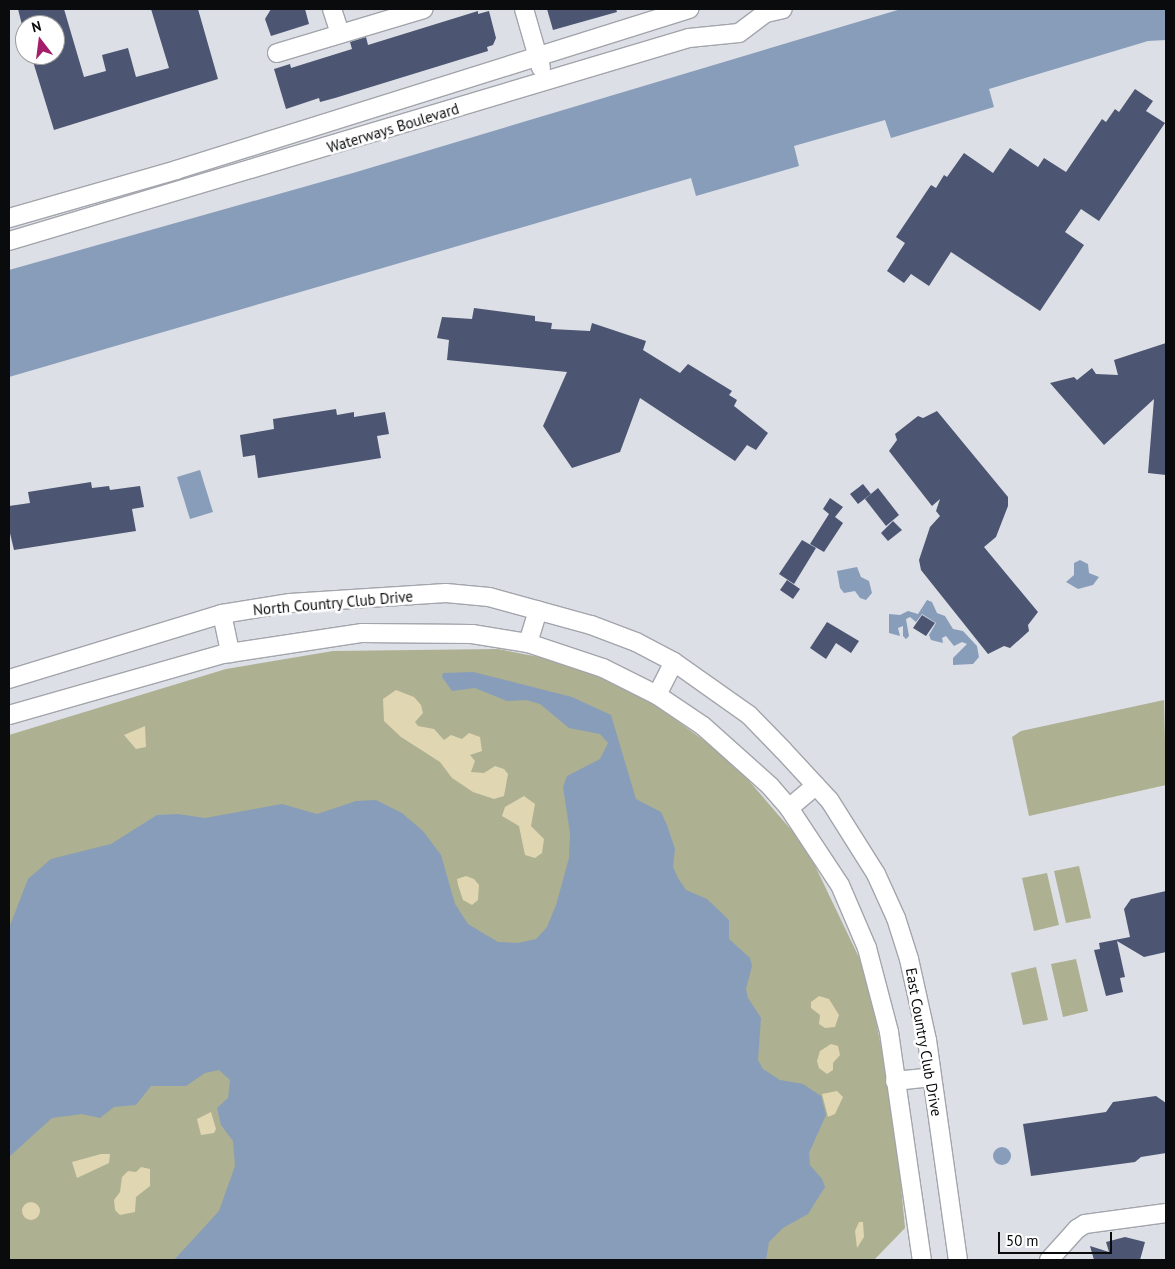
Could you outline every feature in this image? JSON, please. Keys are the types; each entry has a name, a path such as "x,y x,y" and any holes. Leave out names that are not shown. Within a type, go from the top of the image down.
{"street":[{"path":"332,9 340,34"},
{"path":"277,53 424,9"},
{"path":"524,9 545,82"},
{"name":"Waterways Boulevard","path":"9,218 689,9"},
{"name":"Waterways Boulevard","path":"9,241 689,38 738,33 770,10"},
{"name":"North Country Club Drive","path":"9,679 222,614 290,603 446,594 489,597 541,611"},
{"path":"528,643 541,611"},
{"name":"East Country Club Drive","path":"541,611 636,642 674,662 749,715 830,801 876,874 896,918 909,959 932,1077 958,1260"},
{"path":"222,614 230,653"},
{"path":"9,715 230,653 362,633 472,634 528,643 603,668 658,695 710,732 789,808 840,885 867,948 889,1032 922,1260"},
{"path":"658,695 674,662"},
{"path":"789,808 816,785"},
{"path":"895,1081 932,1077"},
{"path":"1048,1260 1076,1229 1085,1224 1166,1213"}],"green space":[{"path":"498,649 560,661 640,694 731,760 806,847 866,972 894,1111 905,1228 874,1260 9,1260 9,735 226,669 333,651"},
{"path":"1164,700 1166,785 1029,816 1012,737 1021,731"},
{"path":"1079,866 1091,918 1066,923 1054,871"},
{"path":"1047,873 1059,925 1034,931 1022,878"},
{"path":"1076,959 1088,1011 1063,1017 1051,964"},
{"path":"1036,967 1048,1020 1023,1025 1011,973"}],"sand":[{"path":"396,690 414,697 421,705 423,713 415,722 418,726 434,729 444,740 451,735 462,739 469,733 480,737 482,751 470,755 475,761 471,772 484,773 495,766 504,769 508,774 504,796 494,799 473,792 452,778 440,762 401,737 384,721 383,699"},
{"path":"145,726 146,747 136,749 124,735"},
{"path":"524,796 535,804 531,826 544,839 542,853 535,858 525,855 519,826 502,816 505,807"},
{"path":"466,876 474,879 479,885 478,900 472,905 463,900 458,885 457,879"},
{"path":"819,996 829,999 839,1015 835,1027 825,1028 819,1024 820,1015 811,1008 811,1002"},
{"path":"831,1044 838,1046 840,1055 833,1063 833,1070 827,1074 819,1068 817,1061 820,1051"},
{"path":"837,1091 843,1097 835,1114 828,1117 822,1094"},
{"path":"211,1112 216,1129 214,1133 201,1135 197,1119"},
{"path":"101,1154 110,1154 109,1163 77,1178 72,1162"},
{"path":"141,1167 150,1169 150,1186 136,1197 135,1212 120,1215 115,1210 114,1200 120,1192 122,1177 128,1171 136,1172"},
{"path":"31,1202 38,1204 40,1211 38,1218 31,1220 24,1218 22,1211 24,1204"},
{"path":"859,1222 863,1222 864,1237 857,1248 855,1231"}],"water":[{"path":"901,9 1166,9 1166,40 1148,41 989,89 994,107 891,138 885,120 794,146 799,166 696,196 691,178 9,377 9,270 353,173"},
{"path":"200,470 213,512 190,519 177,477"},
{"path":"1080,560 1088,564 1089,573 1099,577 1093,585 1078,589 1066,582 1074,575 1074,563"},
{"path":"857,567 861,577 869,581 872,593 866,600 860,598 855,591 844,593 840,588 837,571"},
{"path":"927,600 932,602 937,613 945,616 953,629 963,631 977,646 979,657 973,664 953,665 953,658 967,644 962,642 954,646 946,636 942,638 943,643 931,640 929,635 936,623 922,614 916,622 910,617 906,619 909,636 906,639 903,636 903,626 898,628 900,636 889,633 889,614 900,615 908,611 918,614"},
{"path":"473,672 572,697 611,715 636,799 661,812 667,825 675,849 673,867 678,878 686,890 707,899 729,920 729,939 750,958 752,966 746,989 748,998 761,1018 758,1060 763,1069 780,1080 803,1084 821,1096 826,1115 809,1153 810,1165 822,1179 825,1187 808,1214 783,1228 769,1242 766,1260 174,1260 219,1211 235,1166 233,1141 221,1125 217,1108 228,1098 230,1080 219,1070 205,1073 186,1086 151,1086 136,1105 114,1107 100,1118 82,1114 52,1118 9,1157 9,928 28,879 51,859 111,844 157,815 178,814 205,818 282,804 317,814 356,801 376,800 402,813 423,831 441,855 455,904 468,924 498,942 518,943 536,939 547,927 556,905 569,858 570,833 563,787 567,776 600,759 608,743 600,734 569,728 540,704 526,700 507,701 475,688 452,691 442,677 443,673"},
{"path":"1002,1147 1008,1150 1011,1156 1008,1162 1002,1165 996,1162 993,1156 996,1150"}],"building":[{"path":"18,9 64,9 84,77 106,71 102,55 128,48 136,77 169,68 151,9 198,9 218,79 54,130 34,65 65,65 65,15 20,15"},
{"path":"271,9 305,9 309,24 271,36 265,19"},
{"path":"547,9 616,9 617,12 553,30"},
{"path":"478,11 478,14 489,11 496,38 493,45 487,47 488,51 335,98 320,102 319,98 286,109 274,69 290,64 291,68 352,49 350,42 366,37 368,45"},
{"path":"1135,89 1153,101 1146,111 1165,123 1099,221 1081,209 1065,232 1084,245 1040,311 951,252 929,286 911,274 904,283 887,271 905,243 896,237 931,185 936,188 944,175 947,177 964,153 993,173 1010,148 1038,167 1044,158 1066,172 1102,119 1106,122 1115,109 1119,112"},
{"path":"474,308 535,316 535,321 552,323 551,329 590,331 592,323 646,341 643,350 680,373 688,364 732,391 729,395 737,400 734,406 768,433 756,450 747,445 735,461 640,398 620,452 572,468 543,426 567,372 447,360 449,340 437,338 442,317 472,319"},
{"path":"1166,343 1166,475 1148,473 1154,399 1104,445 1050,383 1074,377 1077,380 1092,368 1096,374 1118,375 1114,360"},
{"path":"336,409 337,415 354,412 354,417 385,412 389,434 377,436 381,458 258,478 255,455 243,457 240,435 274,429 273,419"},
{"path":"937,411 1008,497 1008,506 996,537 984,547 1038,612 1028,625 1029,631 1010,648 1004,646 988,654 921,570 919,560 930,527 940,516 936,511 940,499 932,506 889,451 897,440 895,434 918,416 923,418"},
{"path":"91,482 92,488 109,486 110,490 140,486 144,507 132,509 136,531 14,550 9,529 9,506 30,503 28,492"},
{"path":"863,484 871,494 858,504 850,494"},
{"path":"878,488 899,515 886,526 865,499"},
{"path":"830,498 843,507 835,517 843,523 824,552 810,544 829,514 823,509"},
{"path":"893,521 902,530 888,541 881,533"},
{"path":"802,540 816,548 794,584 779,574"},
{"path":"787,580 800,589 793,599 780,590"},
{"path":"922,615 935,623 926,636 913,628"},
{"path":"827,622 859,641 851,653 836,643 826,659 810,648"},
{"path":"1166,891 1166,952 1144,957 1117,941 1125,977 1120,978 1123,992 1106,996 1094,950 1100,949 1099,943 1130,937 1124,909 1131,899"},
{"path":"1156,1096 1166,1103 1166,1153 1141,1157 1135,1162 1031,1176 1023,1124 1106,1112 1113,1102"},
{"path":"1125,1237 1145,1242 1140,1260 1094,1260 1090,1246 1109,1252 1106,1242"}]}
